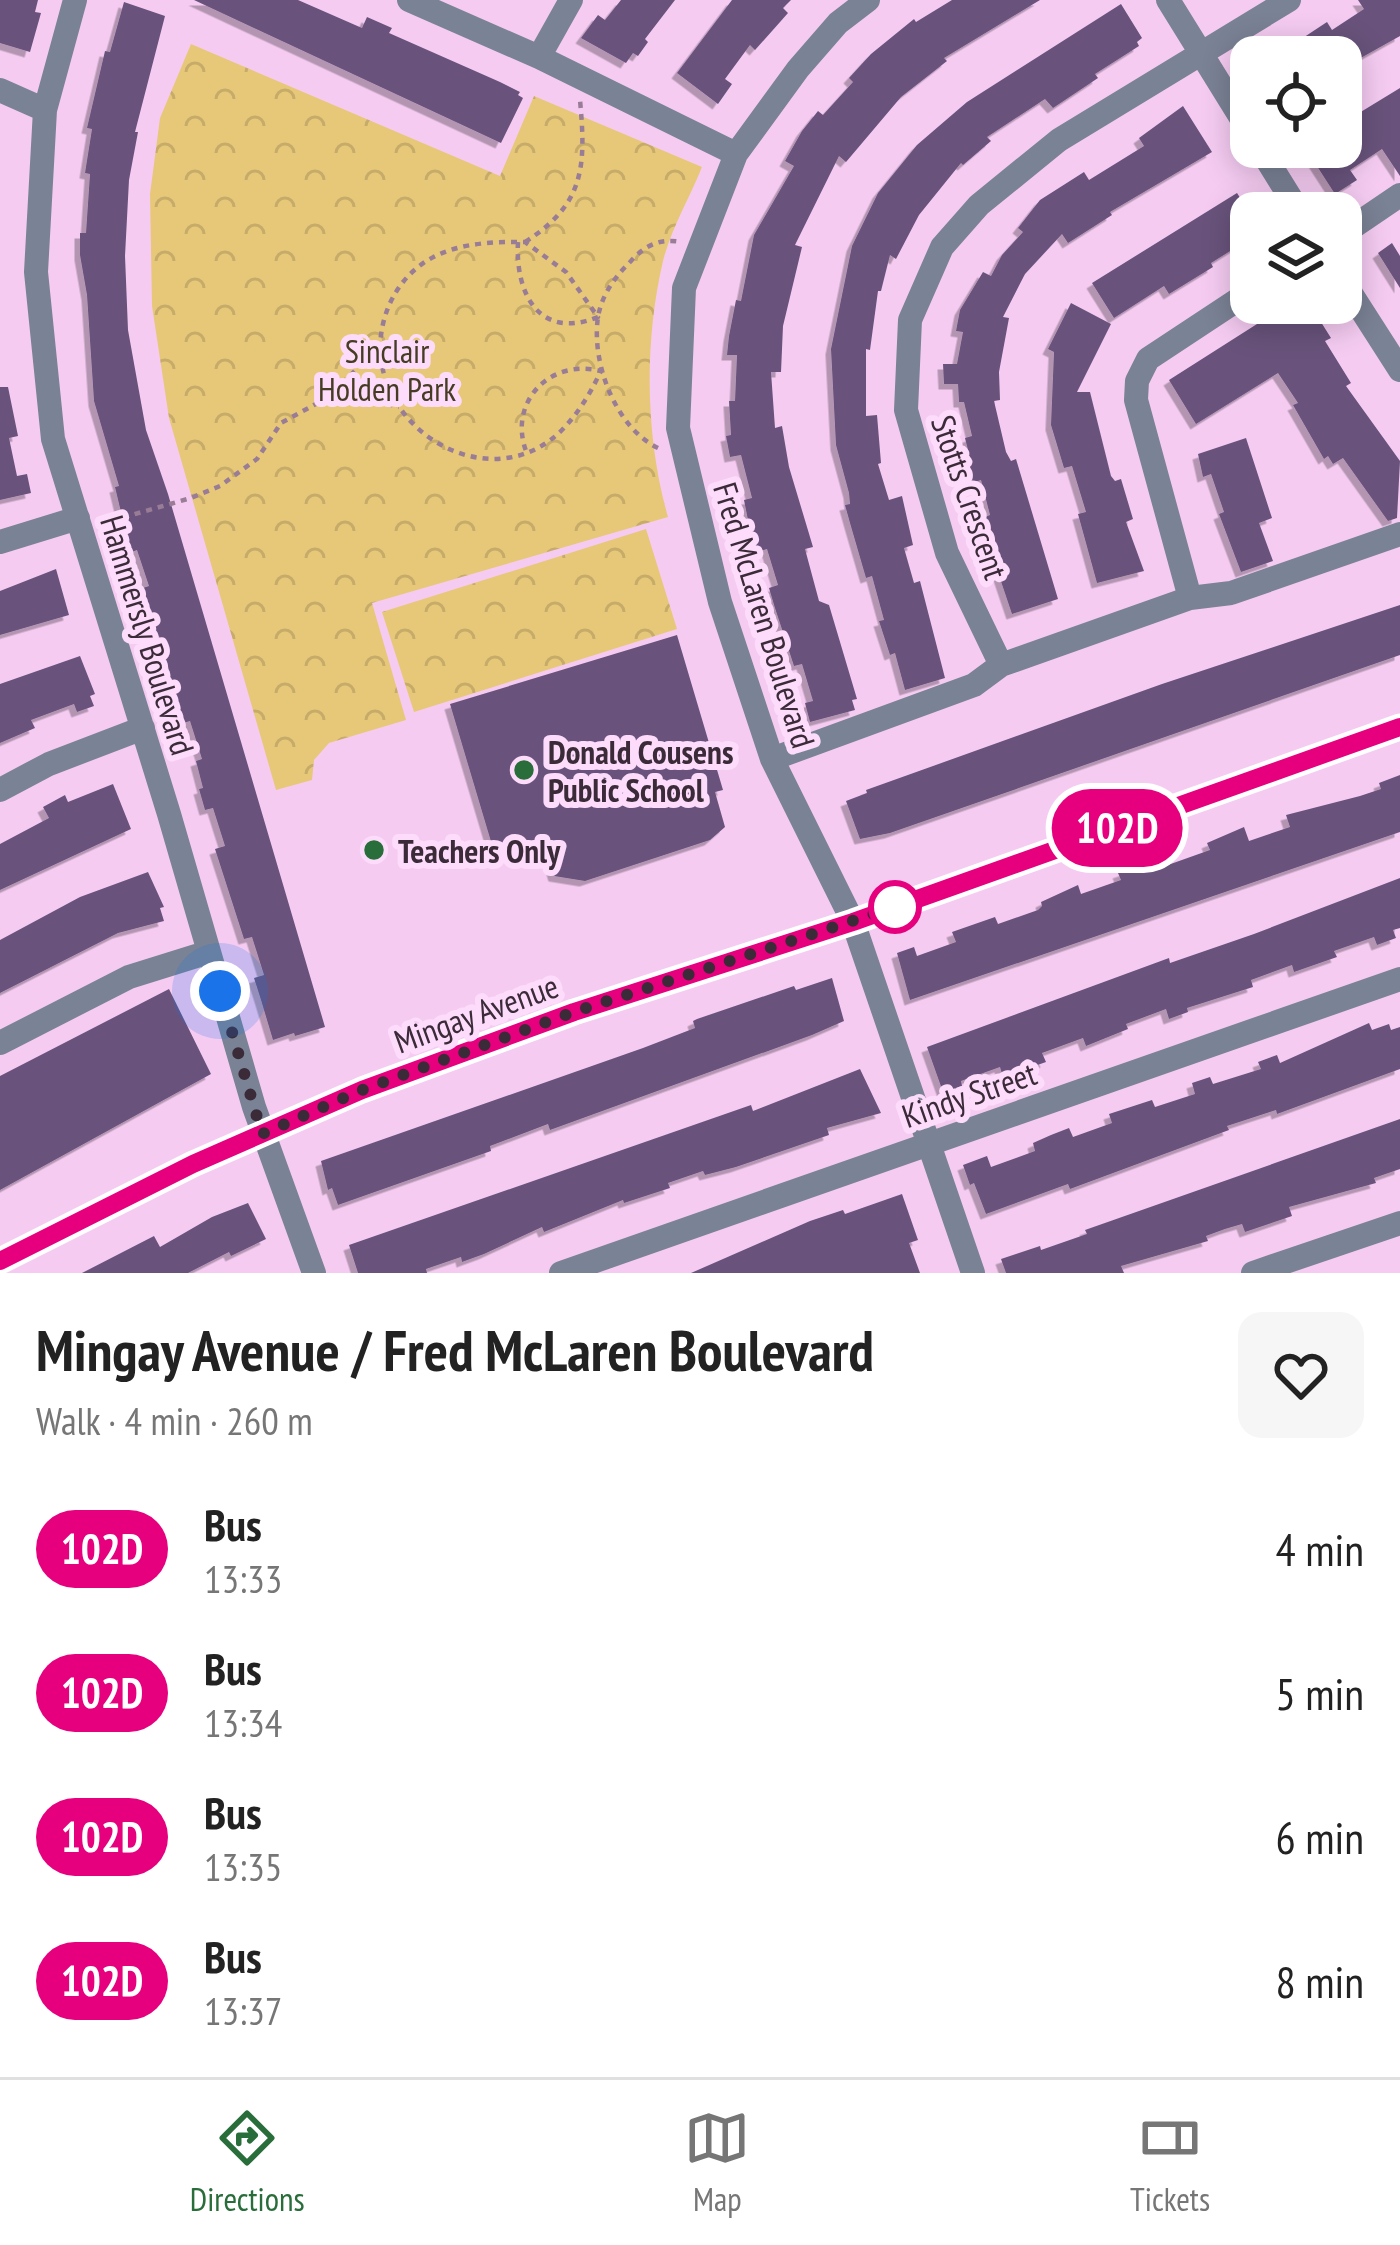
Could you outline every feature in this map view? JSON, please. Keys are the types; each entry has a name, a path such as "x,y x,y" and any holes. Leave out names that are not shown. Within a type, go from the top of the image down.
{"street":[{"name":"Hammersly Boulevard","path":"75,0 45,110 36,272 53,440 262,1134 314,1273"},
{"path":"409,0 539,57 736,154"},
{"path":"539,57 571,0"},
{"name":"Fred McLaren Boulevard","path":"868,0 838,23 798,69 736,154 684,288 678,428 720,602 772,758 853,922 973,1273"},
{"path":"1168,0 1230,100"},
{"name":"Stotts Crescent","path":"1001,665 947,553 906,410 910,320 942,248 979,205 1059,140 1289,0"},
{"path":"0,90 45,110"},
{"path":"1362,221 1400,196"},
{"path":"1190,598 1136,400 1137,381 1148,359 1230,305"},
{"path":"1362,311 1400,370"},
{"path":"0,542 80,524"},
{"path":"772,758 974,685 1001,665 1190,598 1231,593 1400,534"},
{"name":"Mingay Avenue","path":"0,1262 193,1164 362,1090 574,1012 853,922 1400,727"},
{"path":"0,790 49,764 142,728"},
{"path":"0,1043 130,976 209,952"},
{"name":"Kindy Street","path":"561,1273 1400,980"},
{"path":"1253,1273 1400,1223"}],"path":[{"path":"578,76 585,154 578,188 549,227 521,242 478,241 442,250 400,283 381,322 377,350 389,392 410,422 444,448 483,458 526,451 556,435 585,403 601,371"},
{"path":"685,461 644,441 630,428 601,371 598,317 612,280 638,253 664,239 700,246"},
{"path":"521,242 566,272 598,317"},
{"path":"521,242 516,270 521,290 534,307 553,320 573,325 598,317"},
{"path":"80,524 190,498 220,485 257,459 281,423 325,399 377,350"},
{"path":"526,451 521,414 533,392 562,369 601,371"},
{"path":"325,399 359,396 399,407"}],"green space":[{"name":"Sinclair Holden Park","path":"191,44 500,176 534,96 702,167 666,249 653,324 651,422 668,517 372,603 406,720 329,743 314,760 312,780 276,790 169,418 152,306 150,194 160,118"},
{"path":"646,529 677,629 414,712 382,612"}],"building":[{"path":"0,0 38,0 35,12 41,13 30,52 0,43"},
{"path":"194,0 298,0 362,28 367,17 392,28 389,33 500,82 523,98 501,143"},
{"path":"621,0 675,0 638,56 633,53 626,63 581,38 598,15 605,20"},
{"path":"732,0 791,0 783,8 788,13 755,50 750,45 725,79 732,84 718,104 677,73"},
{"path":"952,0 1040,0 944,58 947,61 901,97 846,162 839,156 795,245 802,247 783,326 781,372 771,372 775,428 782,426 813,547 805,549 819,601 829,605 857,699 852,700 855,710 810,722 805,703 813,701 802,664 794,666 775,608 769,588 778,585 767,549 757,552 750,530 744,500 752,498 741,455 730,457 726,436 731,435 729,401 735,401 737,355 727,355 736,300 741,301 754,235 794,166 785,161 802,131 853,82 849,78 871,54 914,19"},
{"path":"1358,0 1400,0 1400,36 1362,57 1362,36 1306,36 1327,22 1332,30 1364,9"},
{"path":"124,2 165,16 135,132 125,256 128,330 146,430 325,1027 273,1040 254,978 264,975 252,937 244,939 215,849 225,846 213,808 205,810 199,789 203,788 196,761 202,759 190,721 180,724 169,697 163,675 170,673 140,589 149,586 125,529 115,487 119,486 94,401 80,255 90,174 85,173 92,129 87,128 105,51 110,52"},
{"path":"1121,4 1142,38 1139,46 1053,108 1045,99 987,137 991,141 961,163 919,215 896,259 890,255 878,291 870,350 866,349 866,416 877,415 878,464 889,500 902,496 913,545 904,548 914,583 920,581 945,678 905,690 895,653 890,655 879,621 884,620 872,576 866,578 850,523 845,505 850,504 849,493 836,445 831,349 852,246 878,193 917,145 967,102"},
{"path":"1400,88 1400,176 1382,149 1362,162 1362,111"},
{"path":"1183,106 1212,152 1110,212 1112,215 1068,243 1062,234 1025,274 1003,317 1009,318 999,372 1000,400 994,401 1006,452 1011,461 1016,459 1058,599 1012,614 980,519 990,515 981,480 965,485 959,466 971,462 965,438 972,436 964,402 959,402 958,384 944,384 943,364 957,364 963,332 956,331 960,310 983,272 991,276 1023,232 1018,228 1040,200 1084,172 1089,180 1144,146 1139,138"},
{"path":"1318,168 1353,168 1357,180 1334,192"},
{"path":"1230,197 1230,251 1211,263 1213,267 1169,294 1164,286 1114,318 1092,283"},
{"path":"1392,243 1400,256 1400,288 1378,253"},
{"path":"1071,303 1111,324 1077,392 1090,392 1111,476 1115,481 1121,479 1133,519 1126,522 1144,571 1097,583 1078,514 1086,512 1072,466 1064,468 1051,425 1054,352 1048,349"},
{"path":"1257,324 1322,324 1331,338 1325,341 1351,383 1346,386 1400,461 1397,518 1388,521 1343,458 1333,464 1328,456 1324,459 1278,373 1196,424 1169,380"},
{"path":"0,387 8,387 18,436 9,438 17,476 27,474 31,493 0,500"},
{"path":"1246,438 1272,518 1259,523 1273,561 1241,572 1219,514 1224,512 1211,474 1203,477 1198,454"},
{"path":"56,569 69,615 0,635 0,591"},
{"path":"1400,605 1400,655 890,833 860,839 846,801 866,790"},
{"path":"677,635 723,790 715,792 725,827 710,840 585,881 554,876 543,840 495,855 450,704"},
{"path":"80,656 95,694 90,696 94,706 77,712 74,704 31,720 35,728 0,743 0,684"},
{"path":"1400,775 1400,832 910,1000 897,953 914,947 917,956 956,942 952,932 995,917 998,924 1038,910 1041,902 1078,885 1081,894 1121,880 1118,873 1162,858 1165,866 1210,850 1207,843 1244,827 1249,841 1290,827 1286,815 1381,789 1379,783"},
{"path":"113,784 131,829 0,890 0,844 49,818 43,807 65,795 68,802"},
{"path":"148,872 164,907 160,908 164,921 118,933 0,993 0,940 80,897"},
{"path":"1400,878 1396,938 1377,945 1374,937 1334,951 1337,957 1294,972 1292,965 1251,980 1253,987 1187,1008 1188,1012 1169,1019 1166,1009 1086,1046 1083,1038 1042,1053 1046,1062 1003,1077 1000,1067 943,1092 927,1047 1169,958 1170,963 1254,934"},
{"path":"832,978 844,1021 812,1035 550,1130 548,1124 490,1146 491,1151 338,1205 332,1188 328,1190 321,1161 643,1048 695,1028 697,1019"},
{"path":"169,989 211,1074 0,1190 0,1076"},
{"path":"1369,1023 1372,1030 1389,1024 1391,1030 1400,1027 1400,1069 1277,1114 1276,1110 1227,1126 1229,1130 1070,1189 1068,1184 986,1214 974,1183 970,1185 963,1165 987,1156 991,1167 1035,1151 1033,1143 1069,1128 1073,1137 1112,1123 1109,1114 1152,1100 1155,1107 1195,1094 1192,1083 1210,1077 1213,1084 1261,1069 1258,1062 1277,1055 1280,1063"},
{"path":"860,1069 881,1113 827,1128 829,1135 736,1167 705,1175 703,1171 668,1183 670,1188 623,1200 544,1232 542,1227 462,1262 461,1257 426,1269 427,1273 358,1273 349,1245 751,1105 753,1111"},
{"path":"1400,1119 1400,1169 1374,1178 1376,1183 1289,1207 1292,1216 1245,1232 1242,1224 1225,1229 1206,1236 1208,1241 1121,1266 1124,1273 1006,1273 1001,1259 1087,1234 1085,1230"},
{"path":"902,1194 918,1240 909,1243 920,1273 691,1273 810,1221"},
{"path":"248,1203 266,1239 231,1256 229,1252 188,1273 82,1273 154,1236 160,1247"}],"bus line":[{"name":"102D","path":"0,1261 193,1164 362,1090 574,1012 994,873 1400,727"}],"place":[{"name":"Donald Cousens Public School","path":"524,770"},
{"name":"Teachers Only","path":"374,850"}],"route":[{"path":"220,991 262,1134 362,1090 574,1012 895,907"}]}
